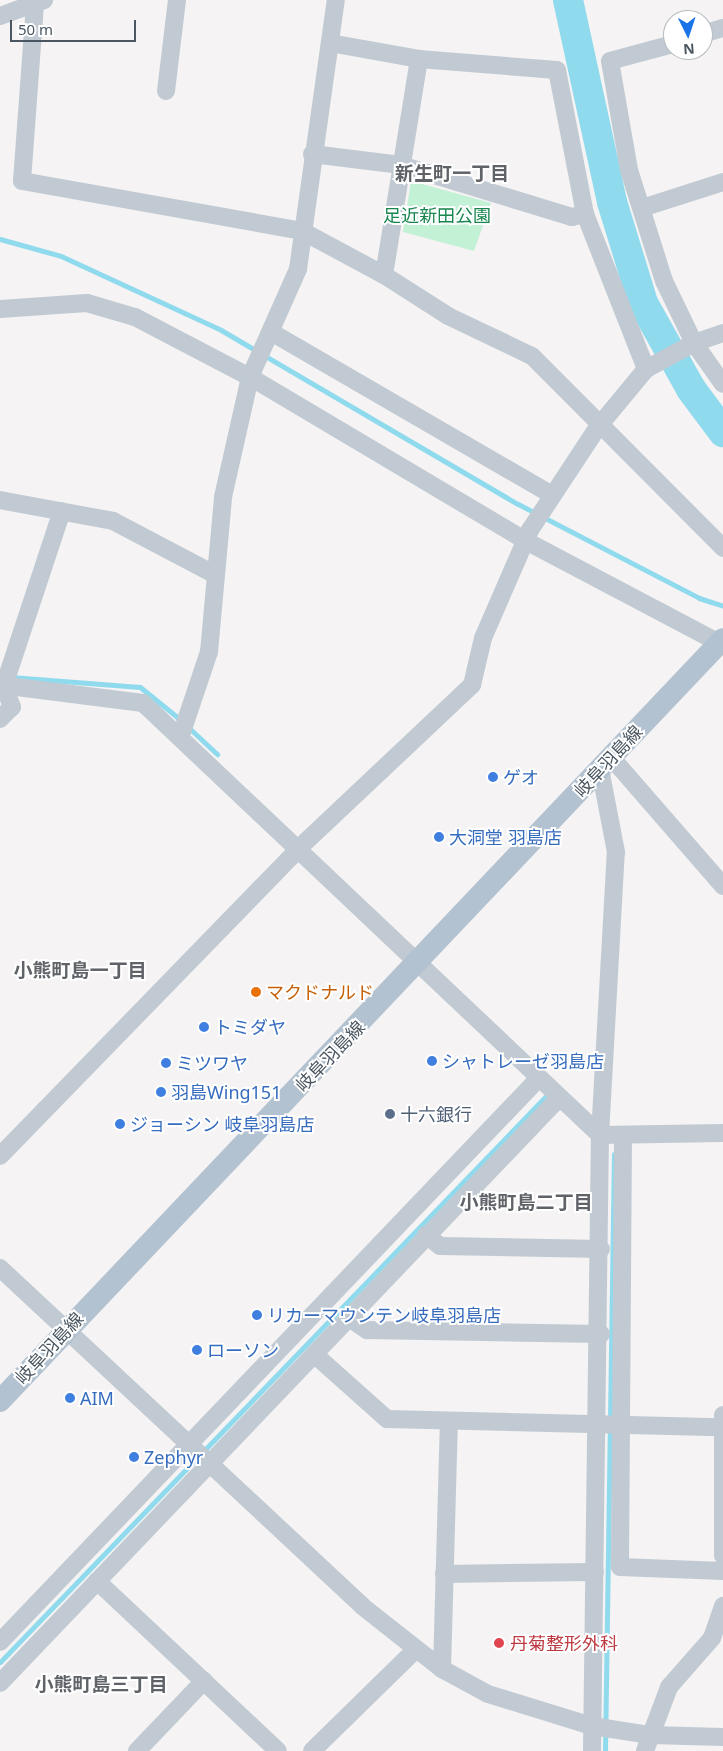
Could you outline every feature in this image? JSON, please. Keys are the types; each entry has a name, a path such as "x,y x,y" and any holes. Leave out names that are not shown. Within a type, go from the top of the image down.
{"main road":[{"name":"岐阜羽島線","path":"0,1401 65,1329 420,963 606,763 722,643"}],"street":[{"path":"166,91 177,0"},
{"path":"181,735 208,652 223,497 252,372 298,269 312,154 336,0"},
{"path":"0,16 40,2 22,181 302,231 384,275 448,316 532,356 556,375 598,427 723,548"},
{"path":"330,43 419,59 557,70 585,214 650,366"},
{"path":"663,47 610,60 629,170 664,281 688,345 723,384"},
{"path":"384,275 419,59"},
{"path":"312,154 401,165 572,217 585,214"},
{"path":"642,208 723,182"},
{"path":"0,309 88,303 135,317 252,372 528,535 722,643"},
{"path":"0,1156 299,848 472,685 483,638 528,535 549,499 598,427 650,366 688,345 723,333"},
{"path":"269,336 549,499"},
{"path":"0,500 113,521 216,575"},
{"path":"0,719 12,707 2,686 62,511"},
{"path":"2,686 130,699 143,703 181,735 420,963 558,1099 600,1135 723,1133"},
{"path":"606,763 723,886"},
{"path":"605,1568 610,1422 600,1334 612,1284 601,1249 600,1135 616,852 606,763"},
{"path":"0,1642 538,1079"},
{"path":"0,1683 558,1099"},
{"path":"592,1751 592,1726 605,1568 612,1284 622,1136"},
{"path":"426,1235 440,1246 601,1249"},
{"path":"0,1268 208,1466 414,1651 488,1694 648,1743 723,1737"},
{"path":"349,1318 367,1330 600,1334"},
{"path":"314,1354 387,1419 448,1422 722,1421 723,1556"},
{"path":"442,1669 448,1422"},
{"path":"444,1574 605,1568 723,1571"},
{"path":"97,1581 278,1751"},
{"path":"648,1743 669,1687 712,1638 723,1606"},
{"path":"312,1751 414,1651"},
{"path":"137,1751 204,1681"}],"green space":[{"name":"足近新田公園","path":"411,181 491,203 474,251 403,232"}],"waterway":[{"path":"568,0 612,202 643,303 691,389 723,432"},
{"path":"0,239 61,256 221,330 518,504 699,598 723,606"},
{"path":"11,677 140,687 182,721"},
{"path":"188,727 217,754"},
{"path":"0,1662 545,1097"},
{"path":"605,1751 614,1154"}],"place":[{"name":"ゲオ","path":"493,777"},
{"name":"大洞堂 羽島店","path":"439,837"},
{"name":"マクドナルド","path":"256,992"},
{"name":"トミダヤ","path":"204,1027"},
{"name":"シャトレーゼ羽島店","path":"432,1061"},
{"name":"ミツワヤ","path":"166,1063"},
{"name":"羽島Wing151","path":"161,1092"},
{"name":"十六銀行","path":"390,1114"},
{"name":"ジョーシン 岐阜羽島店","path":"120,1124"},
{"name":"リカーマウンテン岐阜羽島店","path":"257,1315"},
{"name":"ローソン","path":"197,1350"},
{"name":"AIM","path":"70,1398"},
{"name":"Zephyr","path":"134,1457"},
{"name":"丹菊整形外科","path":"499,1643"}],"district":[{"name":"新生町一丁目","path":"452,174"},
{"name":"小熊町島一丁目","path":"80,971"},
{"name":"小熊町島二丁目","path":"526,1203"},
{"name":"小熊町島三丁目","path":"101,1685"}]}
